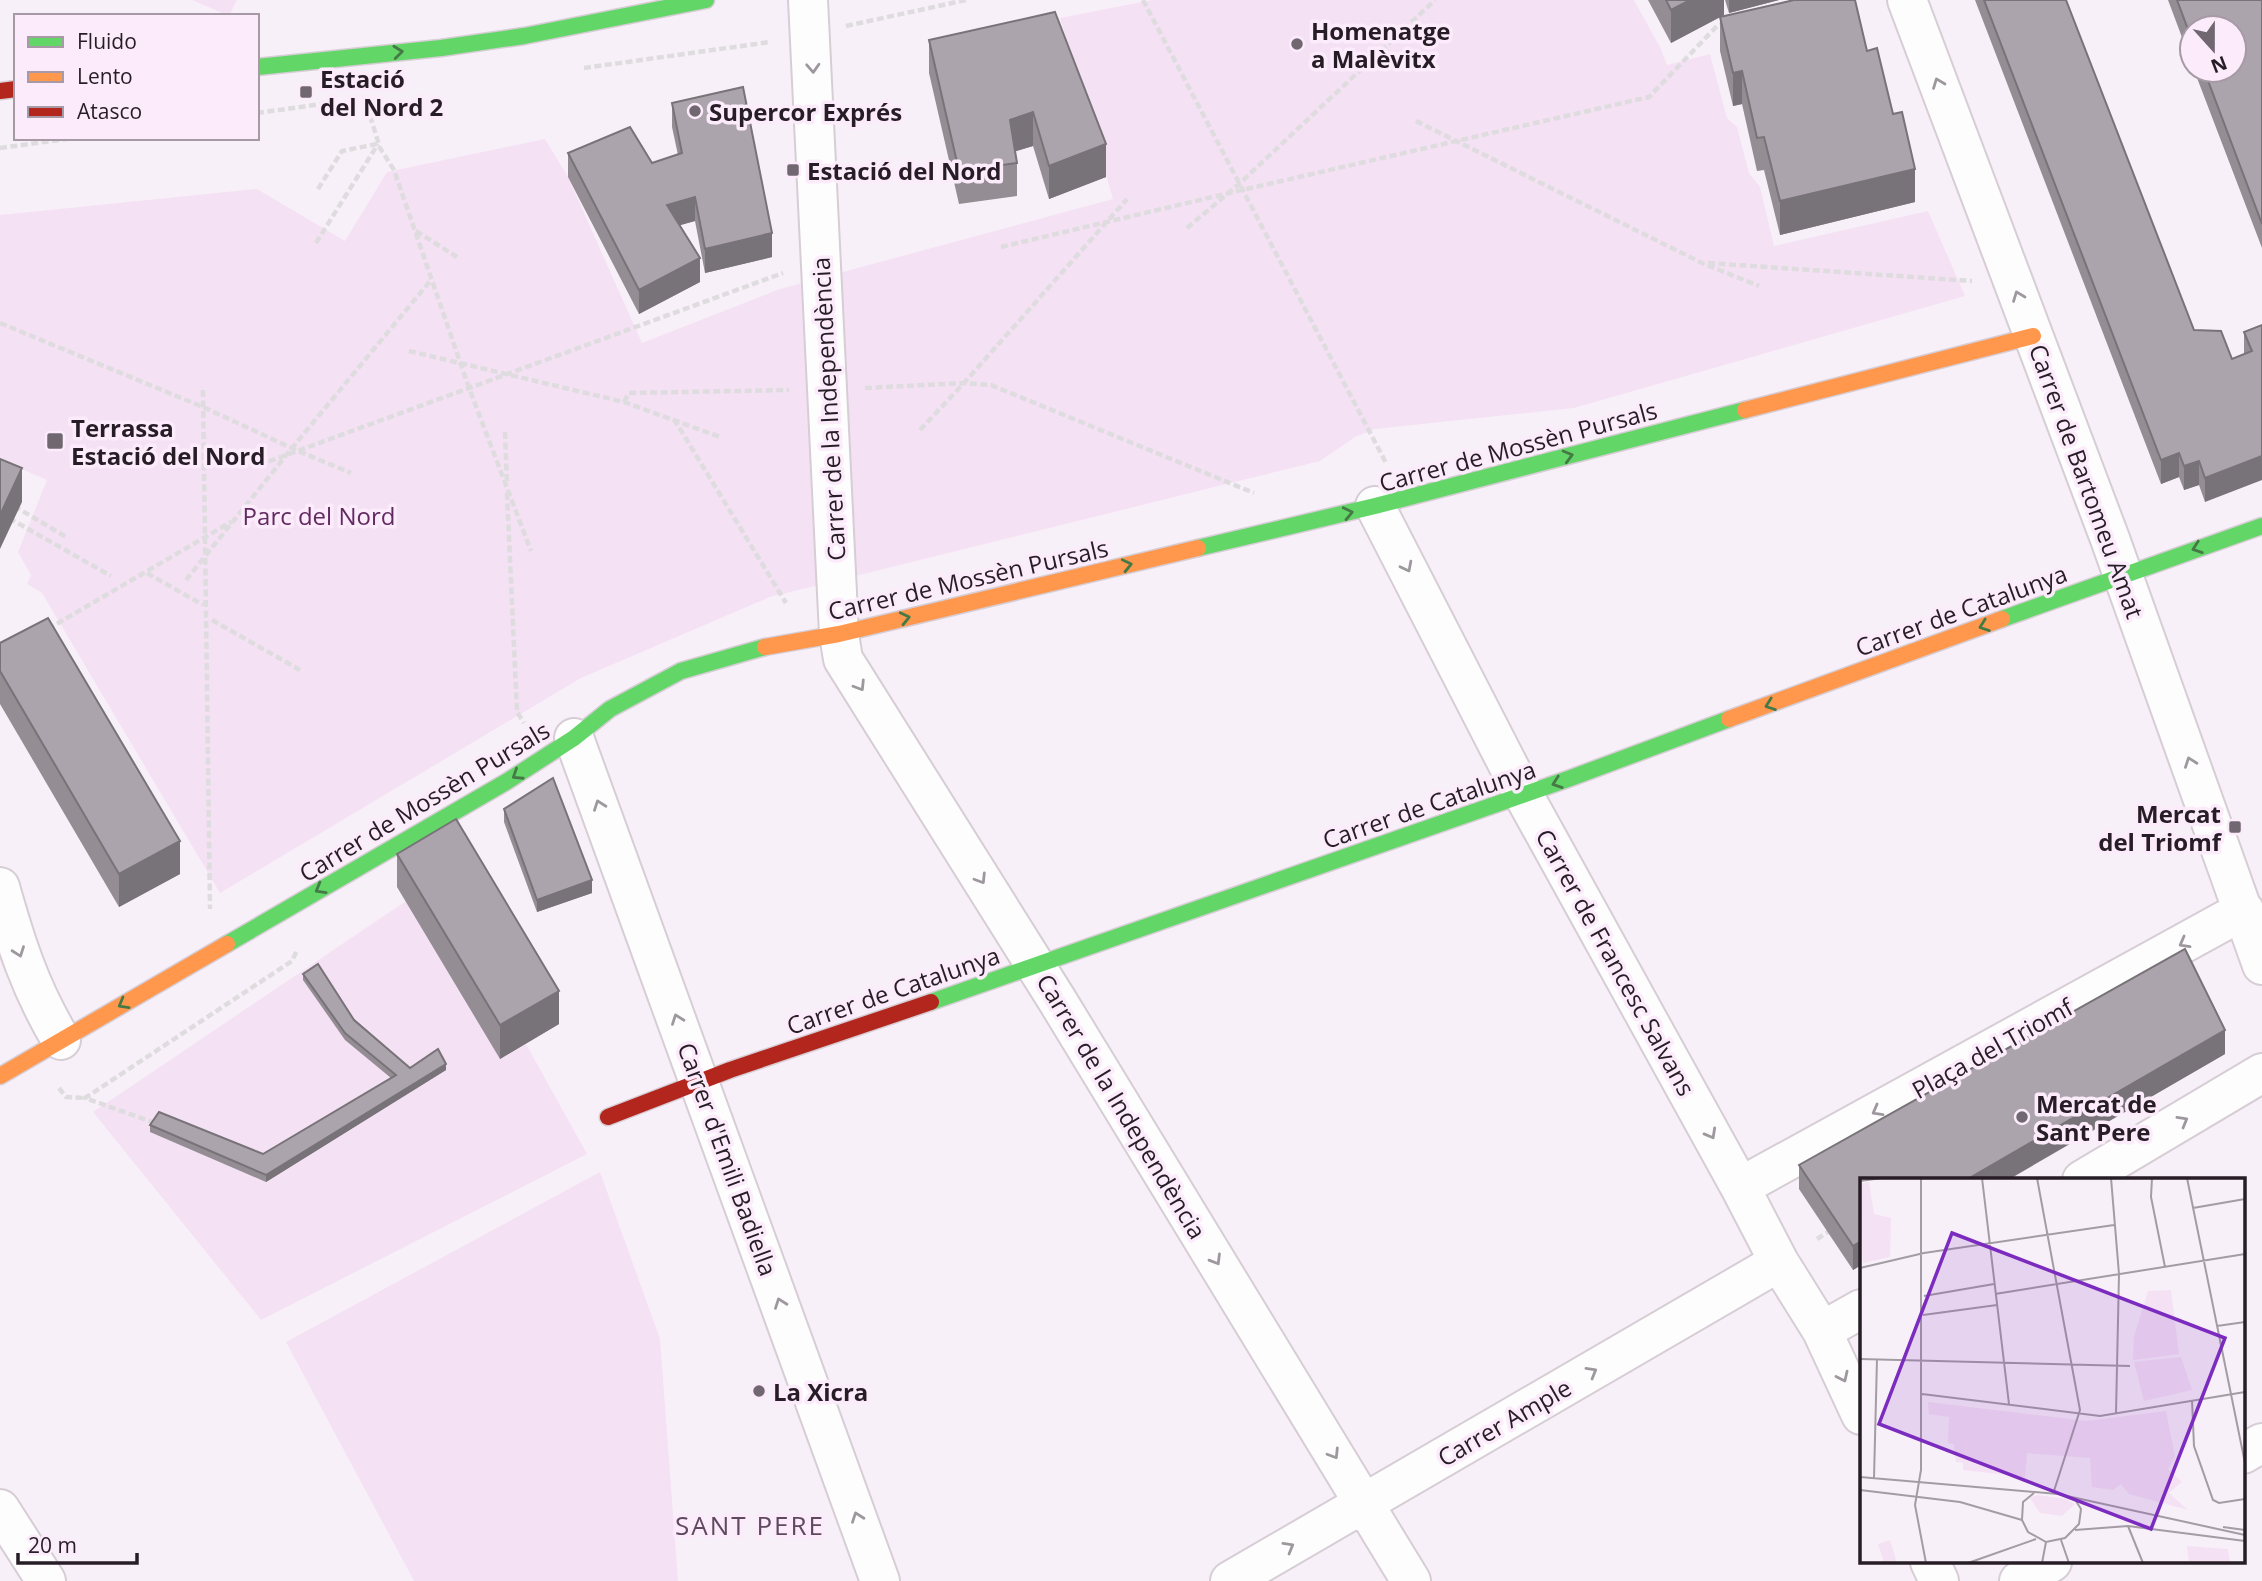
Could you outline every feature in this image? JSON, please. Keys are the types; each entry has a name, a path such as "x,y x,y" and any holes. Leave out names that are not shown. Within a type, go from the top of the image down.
{"street":[{"path":"634,0 656,12"},
{"path":"259,67 497,40 656,12 706,0"},
{"name":"Carrer de la Independència","path":"808,0 839,634 844,660 1036,966 1410,1581"},
{"name":"Carrer de Bartomeu Amat","path":"1907,0 2121,575 2262,965"},
{"name":"Carrer de Mossèn Pursals","path":"0,1076 494,789 574,738 610,709 681,671 750,650 839,634 1375,506 2033,336"},
{"name":"Carrer de Francesc Salvans","path":"1375,506 1523,794 1779,1262 1822,1331 1860,1413"},
{"name":"Carrer de Catalunya","path":"608,1117 730,1070 1036,966 1523,794 2262,526"},
{"name":"Carrer d'Emili Badiella","path":"574,738 880,1581"},
{"path":"0,887 17,949 41,1007 61,1040"},
{"name":"Plaça del Triomf","path":"1740,1187 2244,910"},
{"path":"2085,1178 2262,1073"},
{"name":"Carrer Ample","path":"1230,1581 1779,1262"},
{"path":"1822,1331 1860,1310"},
{"path":"2244,1453 2262,1443"},
{"path":"0,1509 46,1581"},
{"path":"1931,1564 1939,1581"},
{"path":"2019,1581 2049,1564"}],"path":[{"path":"1143,0 1387,466"},
{"path":"1187,229 1239,184 1435,0"},
{"path":"1001,247 1649,97 1718,25 1731,22"},
{"path":"362,89 378,144 394,170 469,388 531,551"},
{"path":"1416,121 1702,263 1759,286"},
{"path":"0,148 59,140"},
{"path":"318,189 342,150 378,144"},
{"path":"316,243 378,144"},
{"path":"920,430 1127,199"},
{"path":"415,230 457,257"},
{"path":"1702,263 1976,281"},
{"path":"259,465 791,271"},
{"path":"186,580 432,279"},
{"path":"0,323 203,407 351,473"},
{"path":"409,351 624,402 720,437"},
{"path":"624,402 629,393 850,389 964,383 991,385 1260,496"},
{"path":"204,390 210,920"},
{"path":"674,419 790,608"},
{"path":"505,432 517,712 528,731"},
{"path":"13,506 68,538"},
{"path":"0,513 111,576"},
{"path":"46,631 234,520"},
{"path":"147,573 203,605"},
{"path":"212,620 300,670"},
{"path":"85,1098 292,961 298,949"},
{"path":"66,1097 85,1098 163,1126"},
{"path":"1817,1239 1828,1232"}],"green space":[{"path":"192,0 237,0 230,14"},
{"name":"Parc del Nord","path":"1152,0 1634,0 1667,65 1710,54 1727,118 1737,127 1749,173 1760,187 1774,246 1928,211 1965,296 1574,408 1375,429 1355,437 1320,461 770,597 581,678 220,893 42,593 27,584 31,575 18,552 47,480 0,460 0,215 257,189 345,241 387,172 545,139 568,177 642,343 780,289 1113,199 1060,18"},
{"path":"406,901 500,1058 526,1044 587,1154 261,1320 93,1112"},
{"path":"600,1172 660,1339 678,1581 414,1581 286,1342"}],"building":[{"path":"1666,0 1690,0 1671,10"},
{"path":"1794,0 1855,0 1867,51 1877,48 1893,114 1902,112 1915,169 1780,201 1764,137 1757,138 1742,71 1733,73 1720,17"},
{"path":"1984,0 2066,0 2194,330 2221,331 2232,359 2252,351 2244,332 2262,325 2262,456 2205,478 2199,461 2184,466 2179,453 2161,460"},
{"path":"2177,0 2262,0 2262,224 2209,84 2248,84 2248,14 2182,14"},
{"path":"1055,12 1106,144 1049,166 1033,112 1010,120 1017,163 959,171 929,40"},
{"path":"743,87 772,233 705,249 695,197 667,205 700,258 639,290 568,153 630,127 652,163 682,153 672,103"},
{"path":"0,459 22,468 0,515"},
{"path":"48,618 180,841 119,874 0,671 0,643"},
{"path":"553,778 592,880 537,900 504,809"},
{"path":"456,819 559,991 500,1025 397,854"},
{"name":"Mercat de Sant Pere","path":"2185,949 2225,1030 1969,1178 1860,1178 1860,1242 1853,1246 1799,1165"},
{"path":"318,964 354,1020 410,1068 438,1049 446,1064 266,1175 150,1125 159,1112 263,1154 396,1075 345,1033 303,974"}],"traffic: fast":[{"path":"259,67 441,48 524,36 706,0"},
{"path":"1198,548 1375,506 1745,410"},
{"path":"2002,619 2262,526"},
{"path":"227,944 506,782 574,738 610,709 681,671 765,647"},
{"path":"931,1002 1568,779 1729,719"}],"traffic: slow":[{"path":"1745,410 2033,336"},
{"path":"765,647 839,634 1198,548"},
{"path":"1729,719 2002,619"},
{"path":"0,1076 227,944"}],"traffic: jam":[{"path":"0,91 14,89"},
{"path":"608,1117 730,1070 931,1002"}],"place":[{"name":"Homenatge a Malèvitx","path":"1297,44"},
{"name":"Estació del Nord 2","path":"306,92"},
{"name":"Supercor Exprés","path":"695,111"},
{"name":"Estació del Nord","path":"793,170"},
{"name":"Terrassa Estació del Nord","path":"55,441"},
{"name":"Mercat del Triomf","path":"2235,827"},
{"name":"Mercat de Sant Pere","path":"2022,1117"},
{"name":"La Xicra","path":"759,1391"}],"district":[{"name":"SANT PERE","path":"750,1525"}]}
